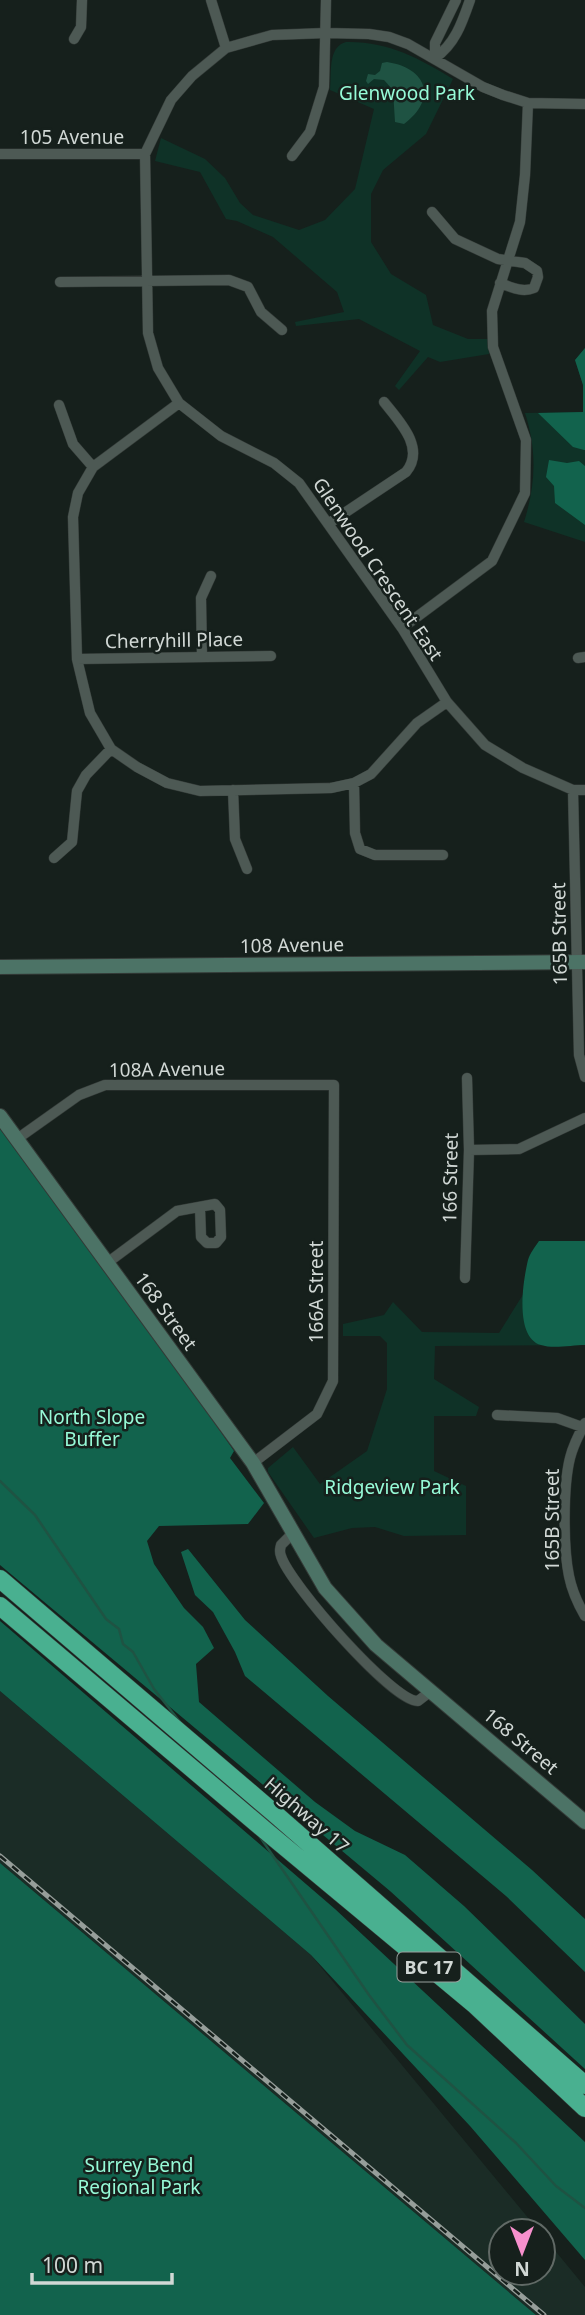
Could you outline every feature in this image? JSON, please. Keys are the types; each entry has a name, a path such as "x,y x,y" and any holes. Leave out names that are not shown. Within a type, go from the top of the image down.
{"highway":[{"name":"Highway 17","path":"0,1579 585,2084"},
{"name":"Highway 17","path":"0,1606 474,2004 585,2108"}],"street":[{"path":"74,38 81,27 82,0"},
{"path":"211,0 226,48 272,35 326,33 389,37 435,58 483,87 528,103 585,104"},
{"path":"292,156 310,132 324,87 326,0"},
{"path":"435,58 435,43 456,0"},
{"path":"435,58 448,49 463,22 470,0"},
{"name":"Glenwood Crescent East","path":"226,48 192,76 171,100 145,154 148,333 158,368 179,403 221,436 274,463 299,483 402,628 447,702 485,745 523,768 573,790"},
{"path":"402,628 492,561 525,493 526,440 493,347 492,311 520,222 526,175 528,103"},
{"name":"105 Avenue","path":"0,154 145,154"},
{"path":"432,212 455,239 498,259 532,267 537,271 537,282 528,290 500,283"},
{"path":"60,282 229,280 247,287 261,312 282,330"},
{"path":"328,524 411,466 414,457 413,444 384,402"},
{"path":"179,403 93,467 78,493 73,517 77,659 90,713 111,749 136,767 167,783 200,791 331,788 354,783 371,774 417,723 447,702"},
{"path":"59,405 73,444 93,467"},
{"path":"202,657 201,598 211,576"},
{"name":"Cherryhill Place","path":"77,659 271,656"},
{"path":"54,858 72,842 77,791 86,775 111,749"},
{"path":"354,783 355,833 360,849 375,855 443,855"},
{"path":"233,790 235,839 247,869"},
{"path":"573,790 585,790"},
{"name":"165B Street","path":"573,790 581,962 579,1055 585,1077"},
{"name":"108 Avenue","path":"0,967 581,962"},
{"name":"166 Street","path":"465,1278 469,1150 467,1078"},
{"name":"108A Avenue","path":"17,1139 79,1095 105,1085 334,1085"},
{"name":"166A Street","path":"253,1463 317,1415 333,1381 334,1085"},
{"name":"168 Street","path":"0,1116 253,1463 325,1588 376,1645 585,1822"},
{"path":"469,1150 519,1149 585,1118"},
{"path":"107,1263 177,1211 200,1208"},
{"path":"497,1415 557,1418 584,1426"},
{"name":"165B Street","path":"584,1426 571,1453 566,1472 566,1529 569,1578 585,1616"},
{"path":"292,1534 281,1545 282,1560 333,1628 351,1648 409,1700 418,1701 431,1691"}],"shaded area":[{"path":"382,63 401,65 411,71 423,86 421,105 404,124 395,122 393,90 384,80 374,79 368,84 366,81 368,74 375,75 380,71"},
{"path":"0,1691 311,1955 527,2217 487,2217 487,2274 0,1863"},
{"path":"557,2253 585,2287 585,2315 536,2315 503,2287 557,2287"}],"green space":[{"name":"Glenwood Park","path":"346,42 375,44 402,52 453,79 426,134 383,170 371,194 371,242 391,274 426,295 433,325 468,339 488,339 489,354 440,362 428,357 399,390 395,386 420,351 359,319 296,326 295,322 344,312 337,292 273,237 226,219 200,172 155,161 161,138 205,159 225,178 240,203 253,215 299,230 325,220 355,189 374,109 330,90 333,55 340,45"},
{"path":"585,348 585,542 524,522 534,467 532,440 525,413 583,412 583,385 575,360"},
{"path":"585,348 584,450 573,447 538,413 583,412 583,385 575,360"},
{"path":"549,460 567,463 579,461 585,466 585,525 555,503 554,486 546,477"},
{"name":"North Slope Buffer","path":"0,1129 207,1412 234,1451 230,1458 264,1503 248,1524 159,1526 147,1541 154,1564 184,1608 203,1627 214,1648 196,1664 199,1702 315,1802 355,1831 405,1855 464,1906 585,2024 585,2069 390,1891 0,1565"},
{"name":"Ridgeview Park","path":"539,1241 585,1241 585,1345 435,1346 434,1379 479,1407 476,1416 434,1416 434,1471 466,1486 466,1535 404,1536 375,1527 352,1528 314,1538 268,1472 268,1468 293,1447 320,1484 367,1451 387,1389 387,1343 380,1336 343,1336 343,1324 384,1315 393,1302 422,1332 499,1333 524,1293 529,1258"},
{"path":"539,1241 585,1241 585,1345 541,1345 532,1340 527,1331 522,1307 524,1281 529,1257"},
{"path":"188,1549 245,1620 328,1696 532,1870 585,1919 585,1972 506,1896 245,1676 213,1612 195,1595 181,1552"},
{"path":"0,1621 335,1909 585,2142 585,2260 557,2227 557,2217 548,2217 470,2126 311,1955 0,1691"},
{"name":"Surrey Bend Regional Park","path":"0,1863 487,2274 487,2287 503,2287 536,2315 0,2315"}],"waterway":[{"path":"0,1481 35,1515 106,1619 119,1629 123,1644 133,1652 154,1689 180,1722"},
{"path":"260,1837 369,1995 407,2045 516,2143 556,2186 585,2208"}],"railway":[{"path":"0,1856 544,2315"}]}
